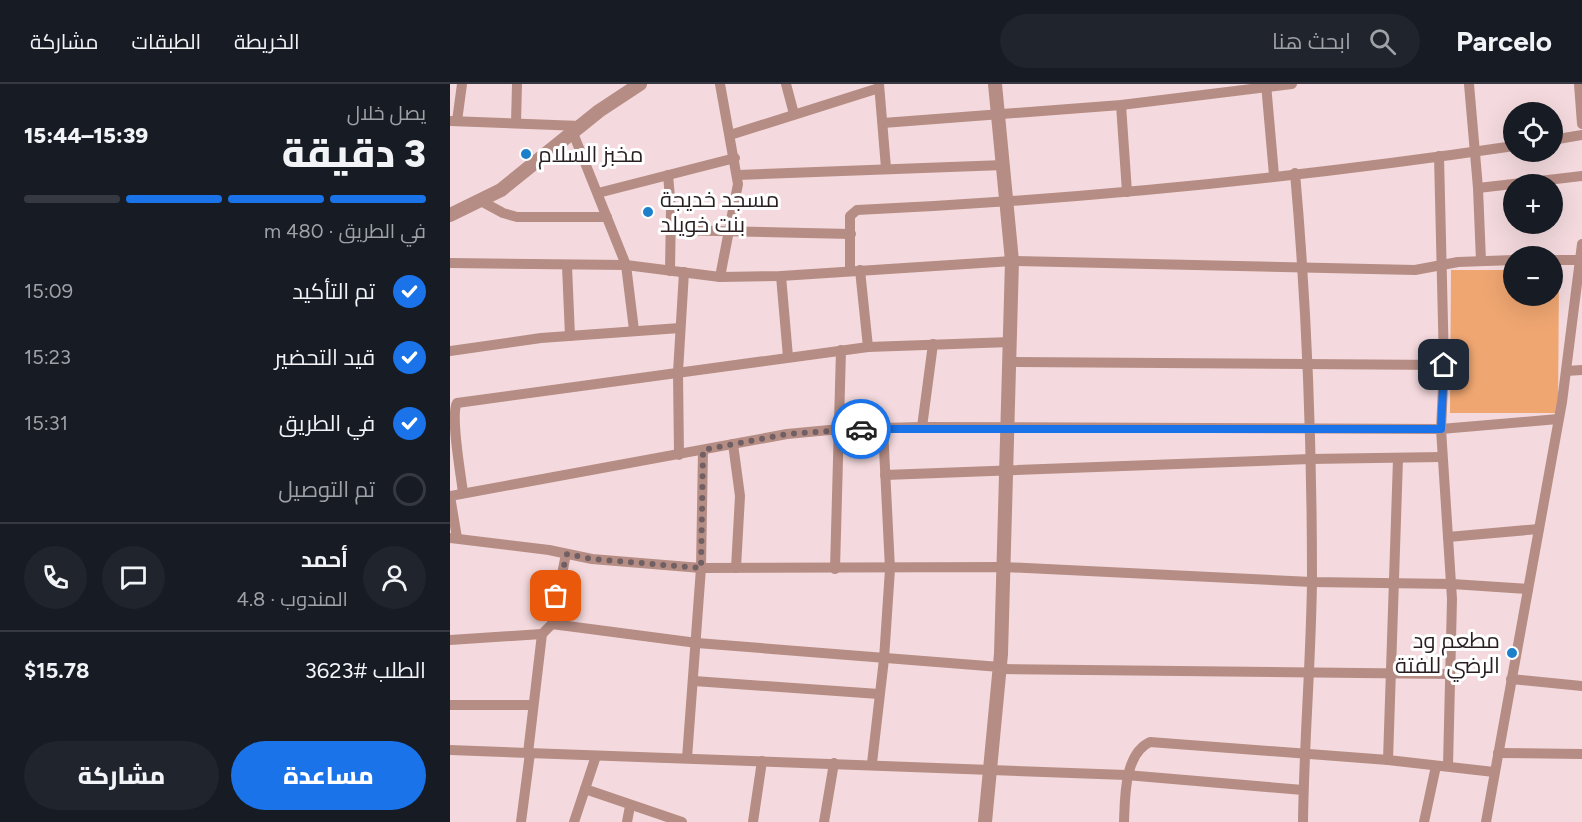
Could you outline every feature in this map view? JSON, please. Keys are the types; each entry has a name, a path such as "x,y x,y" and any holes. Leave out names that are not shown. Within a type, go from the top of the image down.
{"street":[{"path":"462,84 454,121 516,123 577,129"},
{"path":"516,123 518,84"},
{"path":"450,215 481,201 520,177 577,129 640,84"},
{"path":"720,84 738,175 730,232 720,277"},
{"path":"786,84 794,114"},
{"path":"985,822 992,769 1000,668 1011,342 1012,261 995,84"},
{"path":"883,123 999,112 1121,105 1267,85 1292,84"},
{"path":"1469,84 1476,151 1481,261"},
{"path":"1579,84 1582,124"},
{"path":"1267,85 1274,176"},
{"path":"730,135 879,86 886,168"},
{"path":"1121,105 1127,192"},
{"path":"577,129 598,193 626,265 634,330"},
{"path":"1563,138 1582,135"},
{"path":"868,347 851,234 850,216 857,210 1008,203 1127,192 1503,147"},
{"path":"1424,822 1442,766 1450,674 1452,584 1441,429 1444,365 1439,156"},
{"path":"598,193 735,158"},
{"path":"738,175 1004,165"},
{"path":"1295,173 1304,270 1308,365 1312,582 1303,822"},
{"path":"668,176 671,230 670,271"},
{"path":"1478,188 1582,176"},
{"path":"481,201 503,213 517,217 607,217"},
{"path":"671,230 851,234"},
{"path":"1486,822 1566,371 1582,244"},
{"path":"1563,260 1579,260"},
{"path":"450,263 626,265 720,277 781,276 1012,261 1304,270 1415,270 1441,264 1503,261"},
{"path":"567,266 570,336"},
{"path":"679,455 678,372 684,272"},
{"path":"781,276 788,357"},
{"path":"450,351 570,336 680,328"},
{"path":"463,493 453,431 454,407 457,402 868,347 1011,342"},
{"path":"922,427 933,344"},
{"path":"836,569 841,350"},
{"path":"1010,362 1444,365"},
{"path":"1566,371 1582,370"},
{"path":"1528,589 1452,584 1312,582 1004,567 701,568 592,559 454,538 450,496 787,434 840,429 922,427 1441,429 1558,419"},
{"path":"872,764 885,659 890,569 883,428"},
{"path":"734,444 740,496 736,568"},
{"path":"687,758 701,568 703,450"},
{"path":"885,475 1310,459 1442,457"},
{"path":"1388,760 1398,459"},
{"path":"1448,537 1539,529"},
{"path":"521,822 542,634 552,624 567,554"},
{"path":"552,624 697,643 1000,668 1450,674"},
{"path":"450,640 542,634"},
{"path":"1511,679 1582,686"},
{"path":"694,681 879,694"},
{"path":"450,705 533,705"},
{"path":"1124,822 1126,775 1144,745 1150,742 1388,760 1494,772"},
{"path":"450,750 1126,775 1303,790"},
{"path":"1497,753 1582,754"},
{"path":"574,822 596,756"},
{"path":"753,822 762,761"},
{"path":"830,822 824,822 834,764"},
{"path":"585,789 682,822"},
{"path":"627,822 630,806"}],"shaded area":[{"path":"1451,270 1503,270 1503,306 1559,306 1558,413 1450,413"}],"way so far":[{"path":"556,596 567,554 592,559 701,568 703,450 787,434 861,429"}],"place":[{"name":"مخبز السلام","path":"526,154"},
{"name":"مسجد خديجة بنت خويلد","path":"648,212"},
{"name":"مطعم ود الرضي للفتة","path":"1512,653"}],"route":[{"path":"861,429 922,427 1441,429 1444,365"}]}
